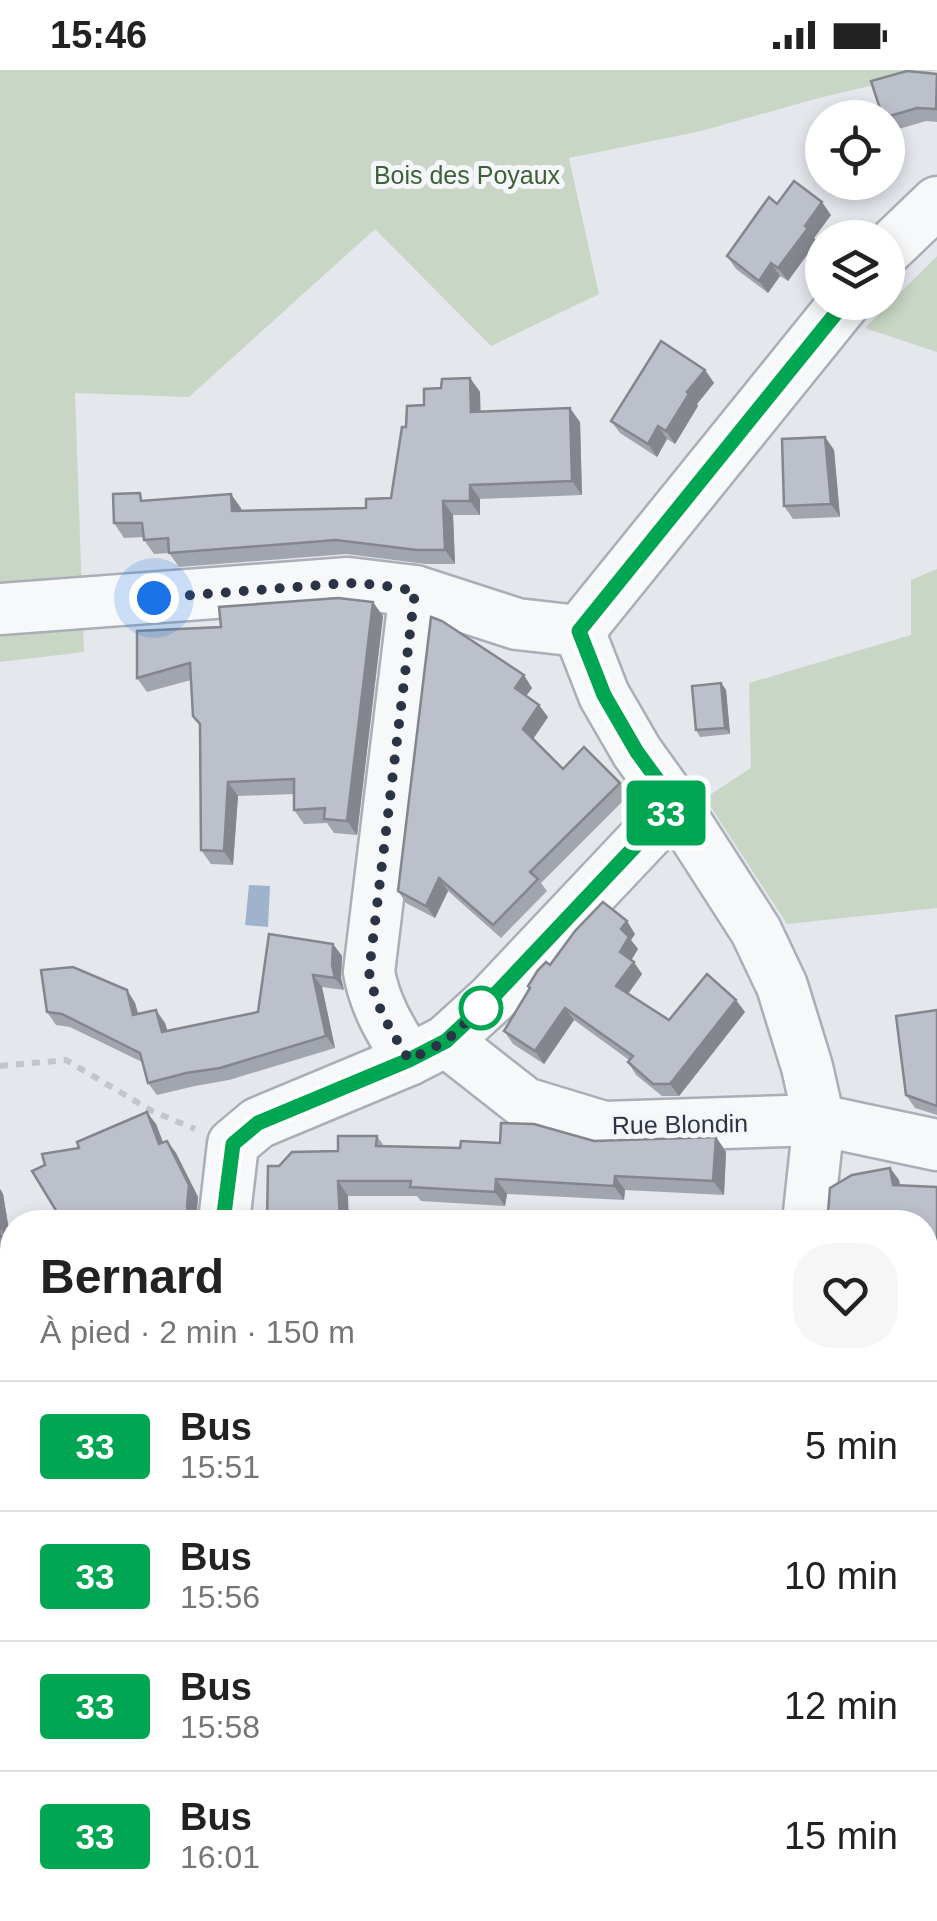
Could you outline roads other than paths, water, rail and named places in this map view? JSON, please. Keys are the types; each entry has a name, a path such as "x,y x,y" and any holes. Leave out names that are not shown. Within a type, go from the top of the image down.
{"street":[{"path":"905,233 937,202"},
{"path":"579,631 830,320"},
{"path":"0,609 348,583 415,591 517,624 579,631"},
{"name":"Rue Blondin","path":"415,591 369,972 382,1017 427,1050 525,1103 604,1127 819,1120 937,1146"},
{"path":"579,631 604,695 637,752 756,931 782,986 819,1120 809,1210"},
{"path":"225,1210 233,1144 258,1123 427,1050 492,998 675,804"}],"water":[{"path":"249,885 270,886 268,927 245,925"}],"park label":[{"name":"Bois des Poyaux","path":"467,175"}]}
